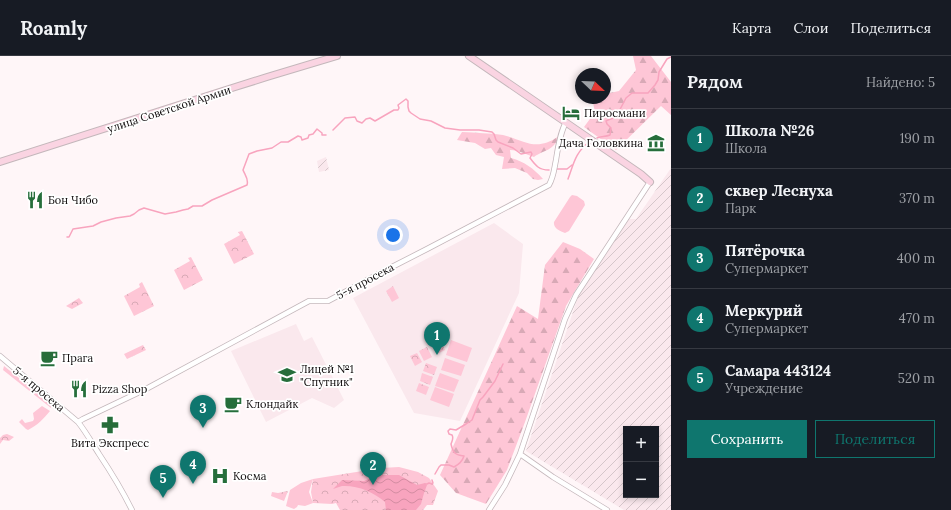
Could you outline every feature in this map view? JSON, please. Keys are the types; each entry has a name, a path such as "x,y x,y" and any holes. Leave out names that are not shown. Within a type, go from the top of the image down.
{"street":[{"name":"улица Советской Армии","path":"0,162 337,56"},
{"path":"470,56 641,174 650,182 576,294 565,319 520,454 505,485 489,510"},
{"name":"5-я просека","path":"78,422 146,389 309,301 328,301 550,185 553,177 562,130 566,122"},
{"name":"5-я просека","path":"0,356 78,422 123,491 132,510"},
{"path":"520,454 553,477 607,510"}],"shaded area":[{"path":"326,157 329,170 319,172 317,161"},
{"path":"671,168 671,510 624,510 526,451 578,297 629,219 636,219"},
{"path":"494,223 523,244 519,293 460,421 414,413 353,298"},
{"name":"Лицей №1 \"Спутник\"","path":"296,324 304,341 312,337 344,400 334,408 312,398 266,422 231,351"}],"green space":[{"path":"633,56 651,56 671,82 671,115 661,106 616,150 584,127 595,112 593,104 611,104 611,93 619,91 636,70"},
{"path":"462,132 503,135 531,144 551,141 559,136 551,148 534,157 519,151 510,150 511,158 528,166 543,179 538,180 533,179 527,173 515,168 502,169 504,157 496,155 491,148 485,149 475,143 457,140"},
{"path":"572,195 577,196 584,201 585,205 569,231 565,233 556,228 554,222"},
{"path":"242,231 254,254 234,264 224,244 240,235 238,232"},
{"path":"563,242 580,249 594,259 566,306 507,470 486,504 456,493 440,475 517,306 538,319 545,265"},
{"path":"191,257 203,280 184,290 174,270 190,261 188,258"},
{"path":"142,282 154,306 134,316 124,296 140,287 139,284"},
{"path":"393,286 399,298 392,302 386,291"},
{"path":"79,298 83,303 72,309 66,306"},
{"path":"440,340 445,350 437,354 432,344"},
{"path":"451,340 472,348 467,362 446,355"},
{"path":"143,345 146,350 127,359 124,354"},
{"path":"427,347 432,357 424,361 419,351"},
{"path":"417,353 422,362 415,366 410,356"},
{"path":"445,358 465,365 461,376 441,370"},
{"path":"426,363 437,367 434,375 423,371"},
{"path":"4,366 51,404 51,408 3,370"},
{"path":"422,373 433,377 430,385 420,381"},
{"path":"440,373 459,380 454,392 435,386"},
{"path":"419,383 429,387 426,395 416,391"},
{"path":"435,387 454,394 449,407 430,400"},
{"path":"42,406 50,411 35,426 28,430 19,422 22,419 25,423 33,421 33,413"},
{"path":"7,434 14,437 9,441 3,440 0,444 0,438"},
{"path":"399,467 418,472 429,478 438,491 433,505 427,505 423,510 340,510 336,503 313,503 311,492 313,479 381,468"},
{"path":"313,479 309,492 313,503 305,506 298,505 294,509 286,506 290,490 301,483"},
{"path":"288,491 284,501 271,496 272,492 278,493"}],"water":[{"path":"377,475 399,475 417,485 425,483 427,485 421,504 416,510 386,510 385,502 376,495 365,490 348,486 333,489 342,480 364,481"}],"waterway":[{"path":"597,138 610,135 611,128 606,121 616,117 626,98 632,93 648,93 658,80 659,72 667,59 671,57"},
{"path":"333,130 345,118 355,117 357,121 362,123 366,119 370,118 375,121 394,110 398,110 398,105 406,99 408,101 409,111 420,119 431,121 445,128 492,132 498,142 513,148 521,154 531,152 532,154 530,158 536,165 540,168 549,170"},
{"path":"67,237 69,237 73,229 93,226 101,222 130,216 144,208 165,214 188,209 193,206 202,206 212,200 247,185 247,179 243,170 249,154 272,148 281,142 288,142 298,136 301,137 302,140 308,138 309,135 313,134 317,129 322,133 322,135 326,135"},
{"path":"568,179 578,154 589,142"},
{"path":"557,169 567,169 572,165"},
{"path":"435,474 441,465 449,465 454,467 462,460 464,456 456,454 453,450 451,444 453,436 449,434 448,431 450,429 456,430 472,420 480,400 495,381 503,364"},
{"path":"425,484 432,484 432,480"}],"place":[{"name":"Пиросмани","path":"571,113"},
{"name":"Дача Головкина","path":"656,143"},
{"name":"Бон Чибо","path":"35,200"},
{"name":"Школа №26","path":"437,355"},
{"name":"Прага","path":"49,358"},
{"name":"Лицей №1 \"Спутник\"","path":"287,375"},
{"name":"Pizza Shop","path":"79,389"},
{"name":"Клондайк","path":"233,404"},
{"name":"Вита Экспресс","path":"110,425"},
{"name":"Пятёрочка","path":"203,428"},
{"name":"Косма","path":"220,476"},
{"name":"Меркурий","path":"193,484"},
{"name":"сквер Леснуха","path":"373,485"},
{"name":"Самара 443124","path":"163,498"}]}
